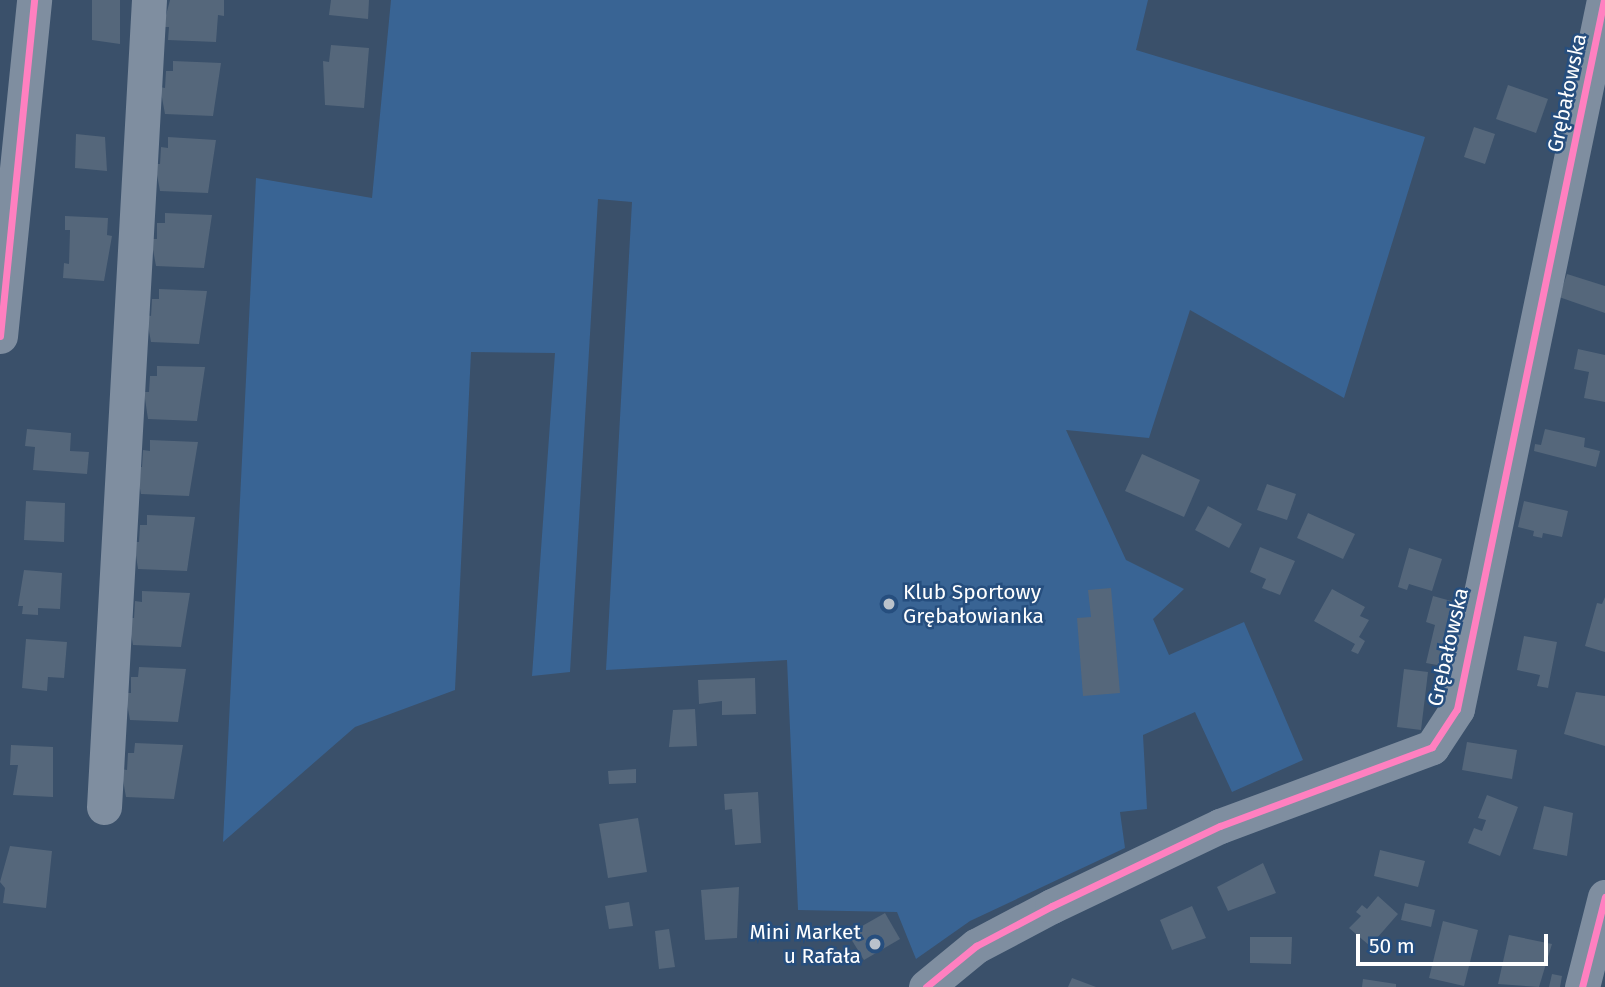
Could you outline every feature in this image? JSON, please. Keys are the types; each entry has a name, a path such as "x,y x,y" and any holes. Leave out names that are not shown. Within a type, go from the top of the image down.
{"street":[{"path":"0,336 34,0"},
{"path":"104,807 149,0"},
{"name":"Grębałowska","path":"926,987 976,946 1052,906 1220,826 1432,747 1457,709 1604,0"},
{"path":"1581,987 1605,897"}],"shaded area":[{"path":"391,0 1148,0 1136,50 1425,137 1344,398 1190,310 1149,438 1066,430 1126,560 1184,589 1153,619 1169,655 1244,622 1303,760 1232,792 1195,712 1143,735 1147,809 1120,812 1125,848 970,921 916,959 897,912 798,910 787,660 606,670 632,202 598,199 570,672 532,676 555,353 471,352 455,690 355,727 223,842 256,178 372,198"}],"building":[{"path":"92,0 120,0 120,44 92,40"},
{"path":"170,0 224,0 224,16 218,15 216,42 168,40 169,27 163,27"},
{"path":"331,0 369,0 368,19 329,15"},
{"path":"331,45 369,48 364,108 325,105 323,61 329,62"},
{"path":"173,61 221,63 213,116 165,114 160,87 165,88 166,71 173,71"},
{"path":"1508,85 1548,99 1536,133 1496,119"},
{"path":"1474,127 1495,134 1485,164 1464,157"},
{"path":"76,134 105,137 107,171 75,168"},
{"path":"168,137 216,140 208,193 160,191 155,164 160,164 161,147 168,148"},
{"path":"165,213 212,215 204,268 156,266 151,239 157,239 157,223 165,223"},
{"path":"65,216 108,218 107,235 112,236 104,281 63,278 64,263 69,264 70,230 65,230"},
{"path":"1567,274 1605,286 1605,313 1559,297"},
{"path":"159,289 207,291 199,344 151,342 146,315 151,316 152,299 159,299"},
{"path":"1578,349 1605,355 1605,402 1584,398 1589,372 1574,369"},
{"path":"157,366 205,367 197,421 148,419 144,392 149,392 150,376 157,376"},
{"path":"27,429 71,433 70,451 89,452 87,474 33,470 35,447 25,446"},
{"path":"1545,429 1585,438 1584,447 1600,451 1596,467 1534,451 1535,444 1541,445"},
{"path":"150,440 198,442 189,496 141,494 136,467 142,467 143,450 150,451"},
{"path":"1142,454 1200,480 1184,517 1125,491"},
{"path":"1267,484 1296,494 1287,520 1257,510"},
{"path":"26,501 65,503 64,542 24,540"},
{"path":"1524,501 1568,511 1562,537 1543,533 1542,538 1533,536 1534,531 1518,527"},
{"path":"1208,506 1242,524 1229,548 1195,530"},
{"path":"1308,513 1355,534 1343,559 1297,538"},
{"path":"147,515 195,517 187,571 138,569 134,542 139,542 140,525 147,525"},
{"path":"1260,547 1295,561 1280,595 1262,588 1266,579 1250,572"},
{"path":"1409,548 1442,559 1432,591 1409,584 1407,590 1398,587"},
{"path":"24,570 62,573 60,609 38,608 38,615 22,614 23,606 18,606"},
{"path":"1111,588 1120,693 1083,696 1077,618 1091,617 1088,590"},
{"path":"1332,589 1365,607 1360,616 1369,620 1359,637 1365,641 1358,654 1351,651 1355,644 1314,621"},
{"path":"142,591 190,593 181,647 133,645 128,618 134,618 135,601 142,602"},
{"path":"1433,596 1462,604 1448,667 1426,663 1435,625 1426,622"},
{"path":"1605,597 1605,652 1585,646 1597,603 1602,604"},
{"path":"1524,636 1557,642 1548,688 1537,686 1540,675 1517,670"},
{"path":"26,639 67,642 64,678 48,677 47,691 22,688"},
{"path":"139,667 186,669 178,722 130,720 125,693 131,693 131,677 138,677"},
{"path":"1404,669 1428,672 1421,730 1397,727"},
{"path":"755,678 756,714 722,715 722,701 699,704 698,680"},
{"path":"1576,692 1605,696 1605,746 1564,734"},
{"path":"695,709 697,746 669,747 673,710"},
{"path":"1467,742 1517,750 1512,779 1462,770"},
{"path":"135,743 183,745 174,799 126,797 121,769 127,770 128,753 134,753"},
{"path":"11,745 53,747 53,797 13,795 18,765 10,765"},
{"path":"636,769 636,783 609,784 608,771"},
{"path":"758,792 761,843 735,845 732,809 725,810 724,794"},
{"path":"1487,795 1518,807 1500,856 1468,843 1474,828 1482,831 1486,820 1478,818"},
{"path":"1544,806 1573,813 1567,856 1533,849"},
{"path":"638,818 647,872 608,878 599,824"},
{"path":"10,846 52,851 46,908 3,903 5,888 0,882"},
{"path":"1380,850 1425,861 1418,887 1374,876"},
{"path":"1263,863 1276,893 1228,911 1217,887"},
{"path":"739,887 737,938 705,940 701,890"},
{"path":"1378,896 1398,914 1370,946 1349,928 1361,916 1356,912 1362,905 1367,909"},
{"path":"629,902 633,926 609,929 605,906"},
{"path":"1405,903 1435,910 1431,927 1401,920"},
{"path":"1192,906 1206,938 1172,950 1160,920"},
{"path":"885,913 900,939 864,960 848,934"},
{"path":"1443,921 1478,930 1464,986 1429,978"},
{"path":"669,929 675,967 659,969 655,931"},
{"path":"1509,935 1552,944 1539,987 1498,984"},
{"path":"1250,937 1292,937 1291,964 1250,963"},
{"path":"1552,974 1562,976 1560,987 1549,987"},
{"path":"1072,978 1096,987 1068,987"},
{"path":"1363,979 1396,984 1396,987 1362,987"}],"cycle path":[{"path":"0,336 34,0"},
{"path":"926,987 976,946 1052,906 1220,826 1432,747 1457,709 1604,0"},
{"path":"1582,987 1605,897"}],"place":[{"name":"Klub Sportowy Grębałowianka","path":"889,604"},
{"name":"Mini Market u Rafała","path":"875,944"}]}
